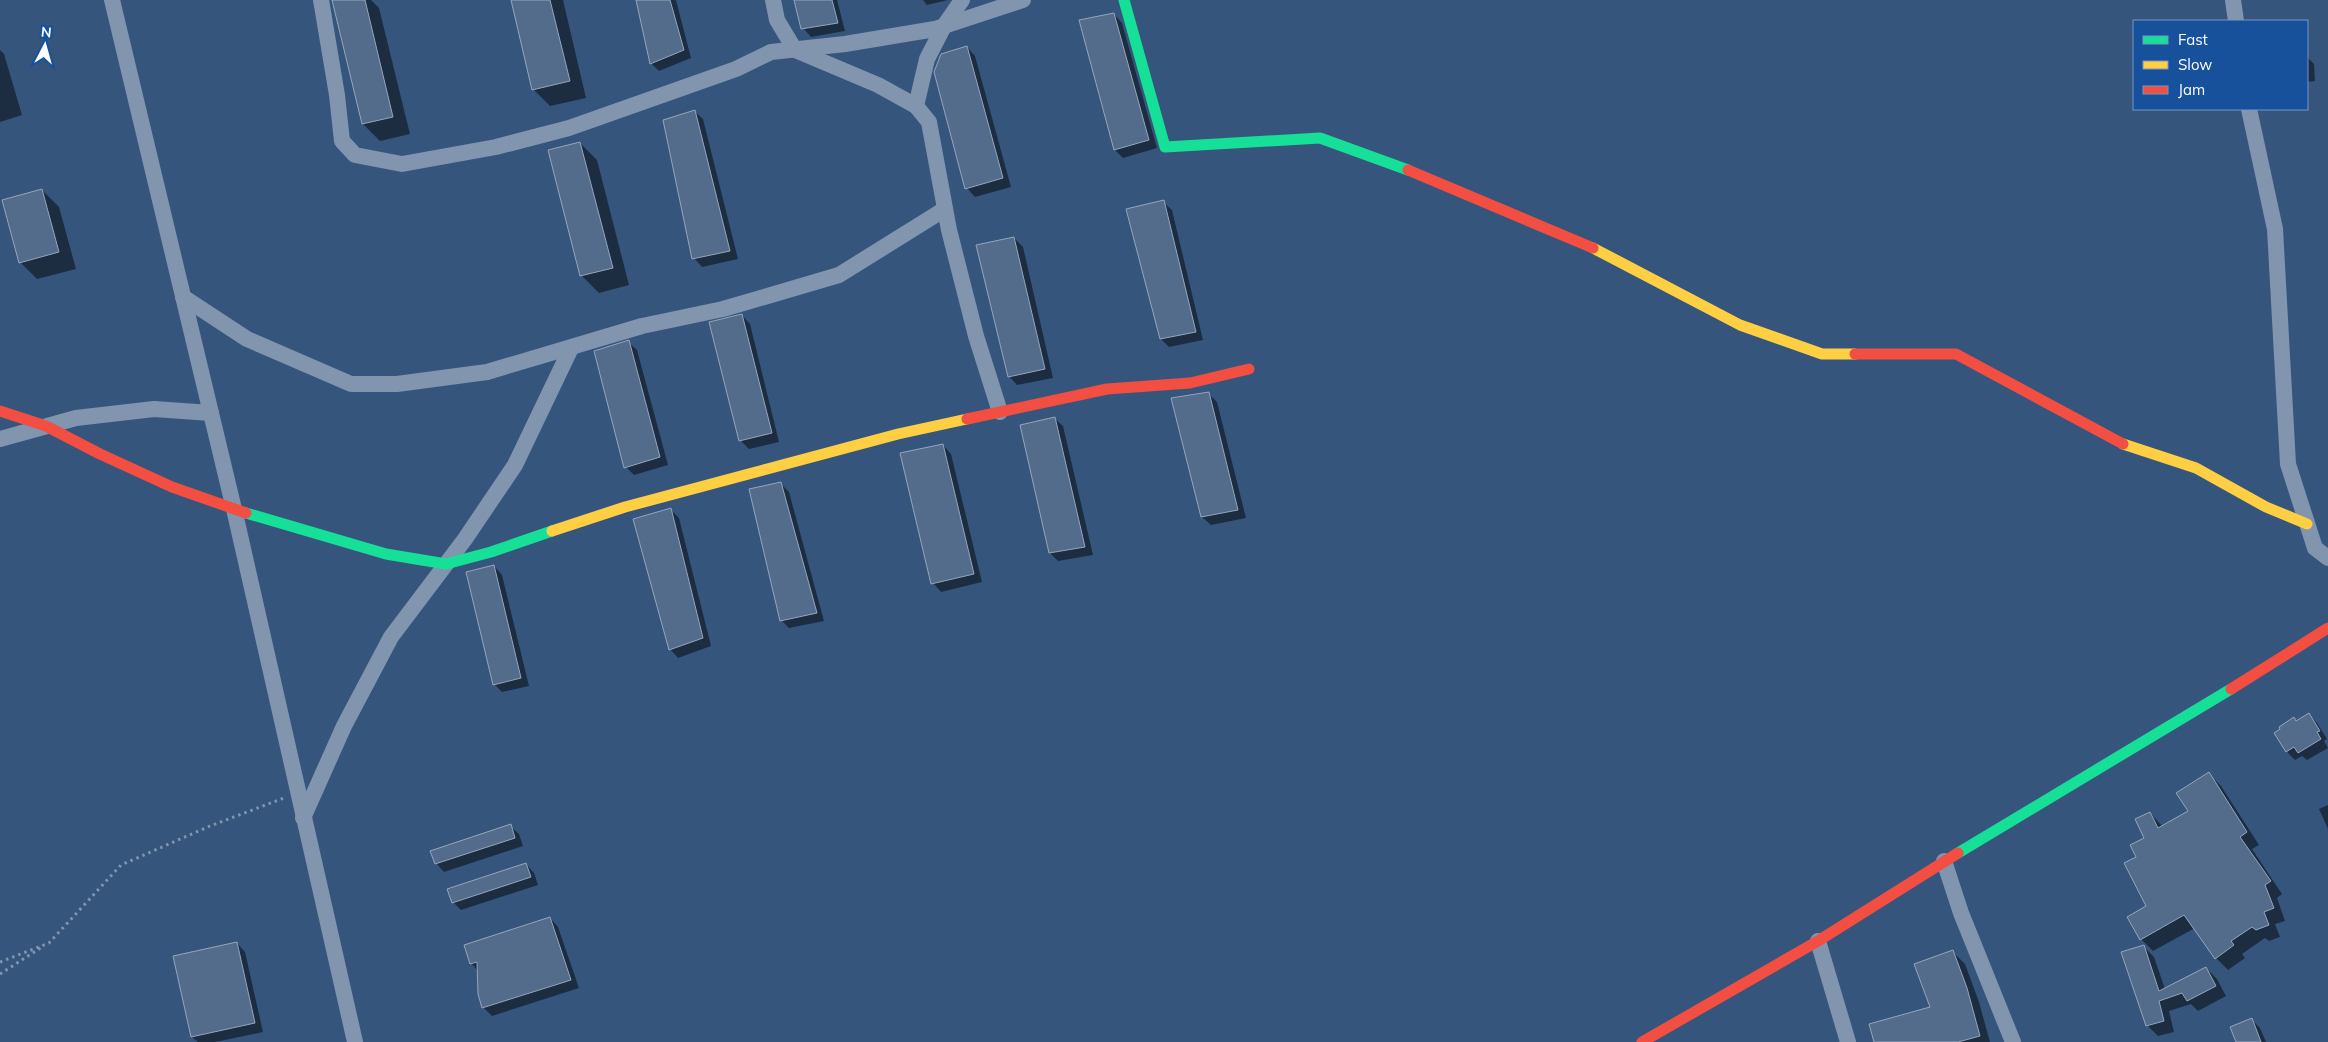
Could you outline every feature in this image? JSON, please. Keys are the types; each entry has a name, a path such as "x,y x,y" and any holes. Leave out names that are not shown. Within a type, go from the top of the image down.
{"street":[{"path":"112,0 234,509 355,1042"},
{"path":"321,0 337,95 342,141 355,155 402,164 496,147 569,128 736,69 771,52 845,44 944,26 1023,0"},
{"path":"773,0 777,20 796,50 878,85 916,106 929,122 945,209 976,336 1000,412"},
{"path":"916,106 926,59 944,26 962,0"},
{"path":"1124,0 1165,147 1320,138 1394,164 1584,243 1740,325 1822,354 1956,354 2128,447 2196,468 2266,507 2307,524"},
{"path":"2233,0 2236,20"},
{"path":"2249,110 2275,229 2288,464 2315,548 2328,558"},
{"path":"183,297 247,339 350,384 397,384 487,372 642,326 723,309 839,275 945,209"},
{"path":"303,818 344,726 391,637 446,564 515,465 571,348"},
{"path":"0,411 46,426 100,454 172,487 234,509 386,554 446,564 491,552 625,507 898,434 1107,389 1190,383 1249,369"},
{"path":"0,439 76,418 154,409 211,412"},
{"path":"1642,1042 1818,942 1944,861 2246,680 2328,628"},
{"path":"1944,861 1961,913 2014,1042"},
{"path":"1818,942 1848,1042"}],"path":[{"path":"0,974 49,943 121,865 210,826 297,793"},
{"path":"0,962 49,943"}],"building":[{"path":"332,0 365,0 393,117 362,124"},
{"path":"511,0 550,0 570,81 532,90"},
{"path":"636,0 670,0 684,50 650,64"},
{"path":"794,0 832,0 838,23 801,29"},
{"path":"1114,13 1149,140 1114,150 1079,20"},
{"path":"967,46 1003,178 965,189 934,72 941,54"},
{"path":"695,110 730,251 692,259 663,120"},
{"path":"580,142 613,268 580,276 548,150"},
{"path":"42,189 59,252 19,263 2,200"},
{"path":"1164,200 1196,332 1160,339 1126,209"},
{"path":"1014,237 1045,369 1008,377 976,245"},
{"path":"742,314 772,433 739,441 709,322"},
{"path":"629,340 660,457 624,468 594,351"},
{"path":"1209,392 1238,510 1201,517 1171,398"},
{"path":"1055,417 1085,547 1049,553 1020,425"},
{"path":"943,444 974,574 931,584 900,453"},
{"path":"781,482 817,613 780,621 749,489"},
{"path":"671,508 703,638 669,650 633,519"},
{"path":"494,565 521,678 493,685 466,572"},
{"path":"2309,713 2320,731 2317,732 2321,739 2298,753 2294,747 2286,752 2274,733 2280,729 2279,727 2294,717 2296,721"},
{"path":"2209,772 2247,832 2240,837 2271,881 2265,885 2274,908 2264,912 2269,925 2256,930 2252,927 2231,941 2234,945 2215,959 2184,915 2140,940 2127,917 2146,906 2124,863 2136,857 2130,845 2144,838 2135,819 2150,812 2158,828 2188,811 2176,793"},
{"path":"511,824 515,838 435,864 430,851"},
{"path":"526,863 531,877 452,903 447,889"},
{"path":"550,917 571,980 482,1008 478,994 477,962 470,964 464,945"},
{"path":"237,942 255,1023 191,1037 173,956"},
{"path":"2144,945 2159,991 2206,967 2216,986 2187,1001 2182,993 2159,1001 2164,1021 2146,1026 2121,952"},
{"path":"1953,950 1967,988 1980,1036 1958,1042 1874,1042 1869,1024 1930,1007 1914,964"},
{"path":"2252,1018 2261,1042 2236,1042 2230,1027"}],"traffic: fast":[{"path":"1124,0 1165,147 1320,138 1408,170"},
{"path":"246,513 386,554 446,564 491,552 552,531"},
{"path":"1958,853 2231,689"}],"traffic: slow":[{"path":"1593,248 1740,325 1822,354 1855,354"},
{"path":"552,531 625,507 898,434 967,419"},
{"path":"2123,444 2196,468 2266,507 2307,524"}],"traffic: jam":[{"path":"1408,170 1593,248"},
{"path":"1855,354 1956,354 2123,444"},
{"path":"967,419 1107,389 1190,383 1249,369"},
{"path":"0,411 46,426 100,454 172,487 246,513"},
{"path":"2231,689 2328,628"},
{"path":"1642,1042 1818,941 1958,853"}]}
